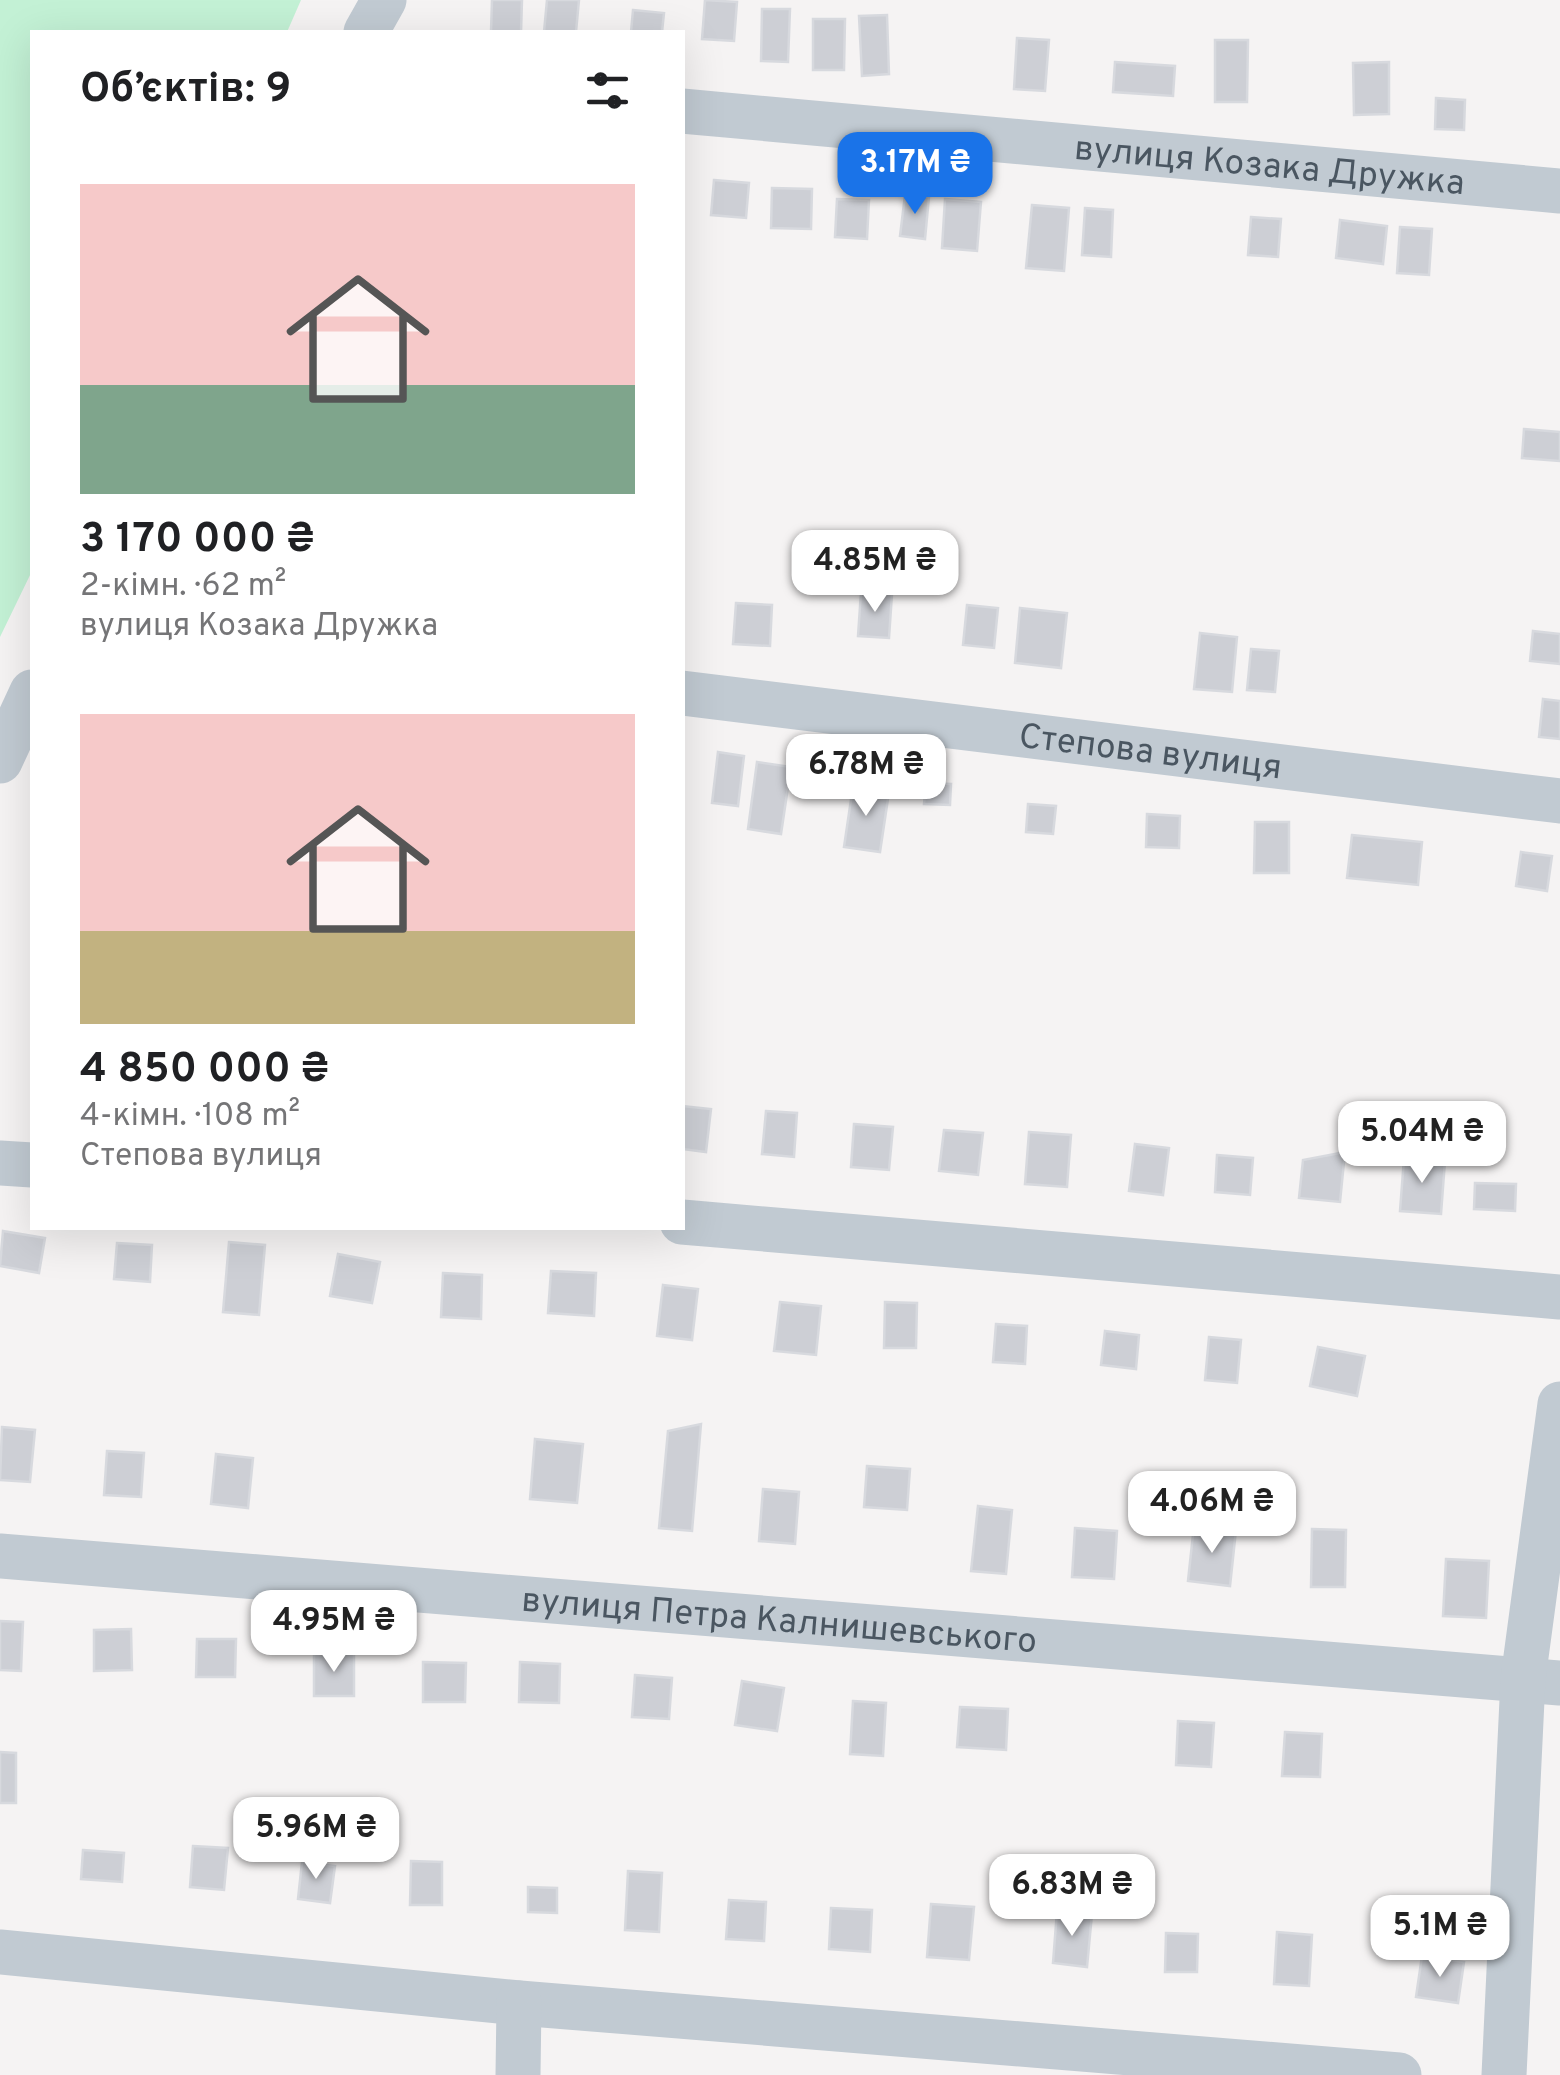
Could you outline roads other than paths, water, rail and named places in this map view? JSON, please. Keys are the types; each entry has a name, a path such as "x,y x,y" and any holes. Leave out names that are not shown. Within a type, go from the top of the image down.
{"street":[{"path":"367,30 384,0"},
{"name":"вулиця Козака Дружка","path":"685,111 1560,192"},
{"name":"Степова вулиця","path":"685,693 1560,801"},
{"path":"0,761 30,696"},
{"path":"0,1162 30,1166"},
{"path":"685,1222 1560,1298"},
{"path":"1504,2075 1542,1681 1560,1404"},
{"name":"вулиця Петра Калнишевського","path":"0,1556 1542,1681"},
{"path":"0,1952 518,2003 1399,2075"},
{"path":"518,2003 518,2075"}]}
